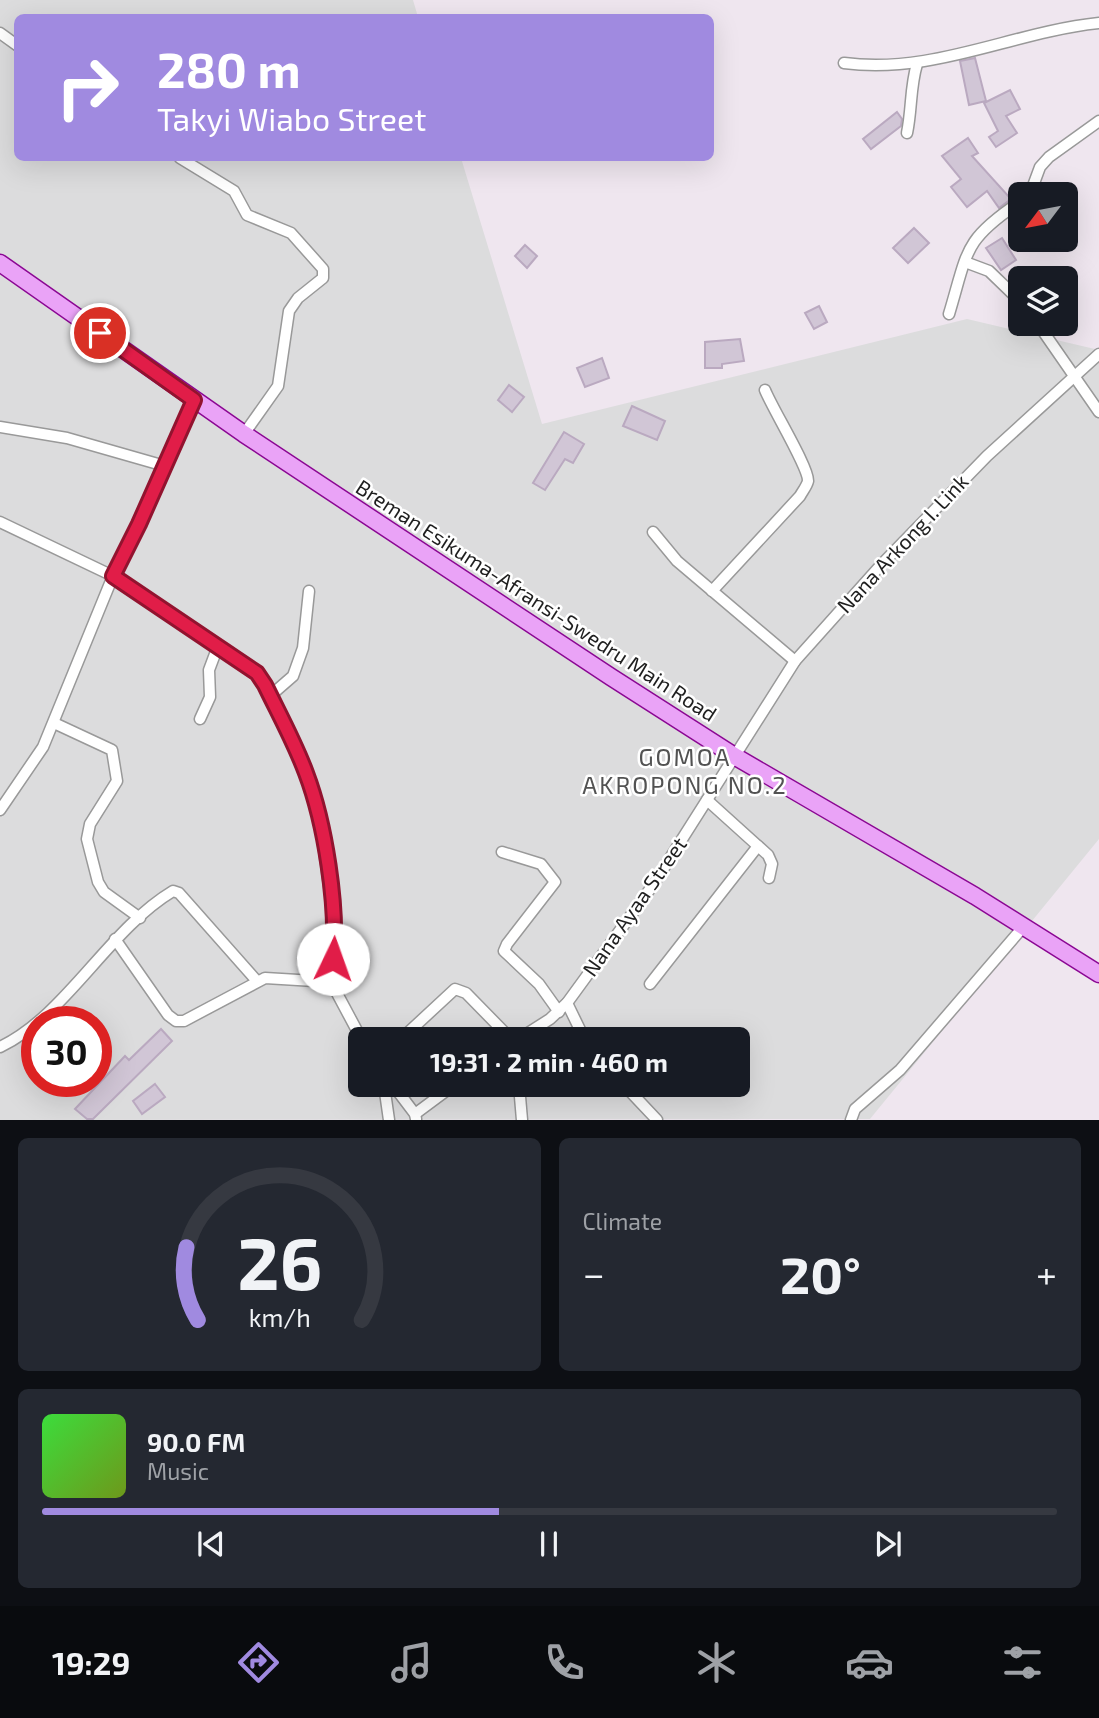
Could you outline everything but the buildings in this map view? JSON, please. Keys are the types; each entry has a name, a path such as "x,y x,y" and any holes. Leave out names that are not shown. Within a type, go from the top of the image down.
{"main road":[{"name":"Breman Esikuma-Afransi-Swedru Main Road","path":"0,262 244,434 736,757 1024,926 1099,974"}],"street":[{"path":"844,63 870,67 917,64 1099,23"},
{"path":"907,133 914,103 912,82 917,64"},
{"path":"1034,182 1040,167 1049,157 1098,123"},
{"path":"185,161 234,191 247,215 291,233 323,269 323,278 298,298 289,311 278,386 244,434"},
{"path":"950,314 972,241 983,228 1008,210"},
{"path":"965,262 989,271 1008,289"},
{"path":"1046,336 1099,412"},
{"name":"Nana Arkong I. Link","path":"736,757 795,662 912,532 987,456 1099,354"},
{"path":"712,591 800,496 808,481 803,462 778,420 765,390"},
{"path":"0,810 39,757 113,576 194,400"},
{"path":"0,427 67,438 165,466"},
{"path":"0,522 113,576 257,673 307,775 320,822 334,920 331,982 355,1027"},
{"path":"653,532 677,561 795,662"},
{"path":"270,696 293,676 303,648 309,591"},
{"path":"200,719 210,697 209,670 218,646"},
{"path":"54,723 112,750 117,781 90,824 87,839 98,882 104,892 140,918"},
{"name":"Nana Ayaa Street","path":"535,1027 559,1012 567,1003 653,885 736,757"},
{"path":"707,800 758,846 772,864 769,878"},
{"path":"650,984 758,846"},
{"path":"502,852 541,864 555,882 506,944 505,951 539,984 559,1012"},
{"path":"0,1047 30,1029 115,939 169,893 179,893 256,980"},
{"path":"851,1119 855,1109 900,1070 1024,926"},
{"path":"115,939 176,1021 184,1021 256,980 272,977 331,982"},
{"path":"414,1027 456,989 466,993 501,1027"},
{"path":"567,1003 579,1027"},
{"path":"386,1097 389,1119"},
{"path":"401,1097 415,1117 439,1097"},
{"path":"520,1097 522,1119"},
{"path":"636,1097 657,1119"}],"shaded area":[{"path":"0,0 413,0 417,14 14,14 14,161 462,161 542,424 967,319 1008,329 1008,336 1039,336 1099,350 1099,839 870,1119 0,1120"}],"district":[{"name":"GOMOA AKROPONG NO.2","path":"685,772"}],"route":[{"path":"100,333 194,400 113,576 257,673 265,685 299,755 320,822 334,920 333,959"}]}
